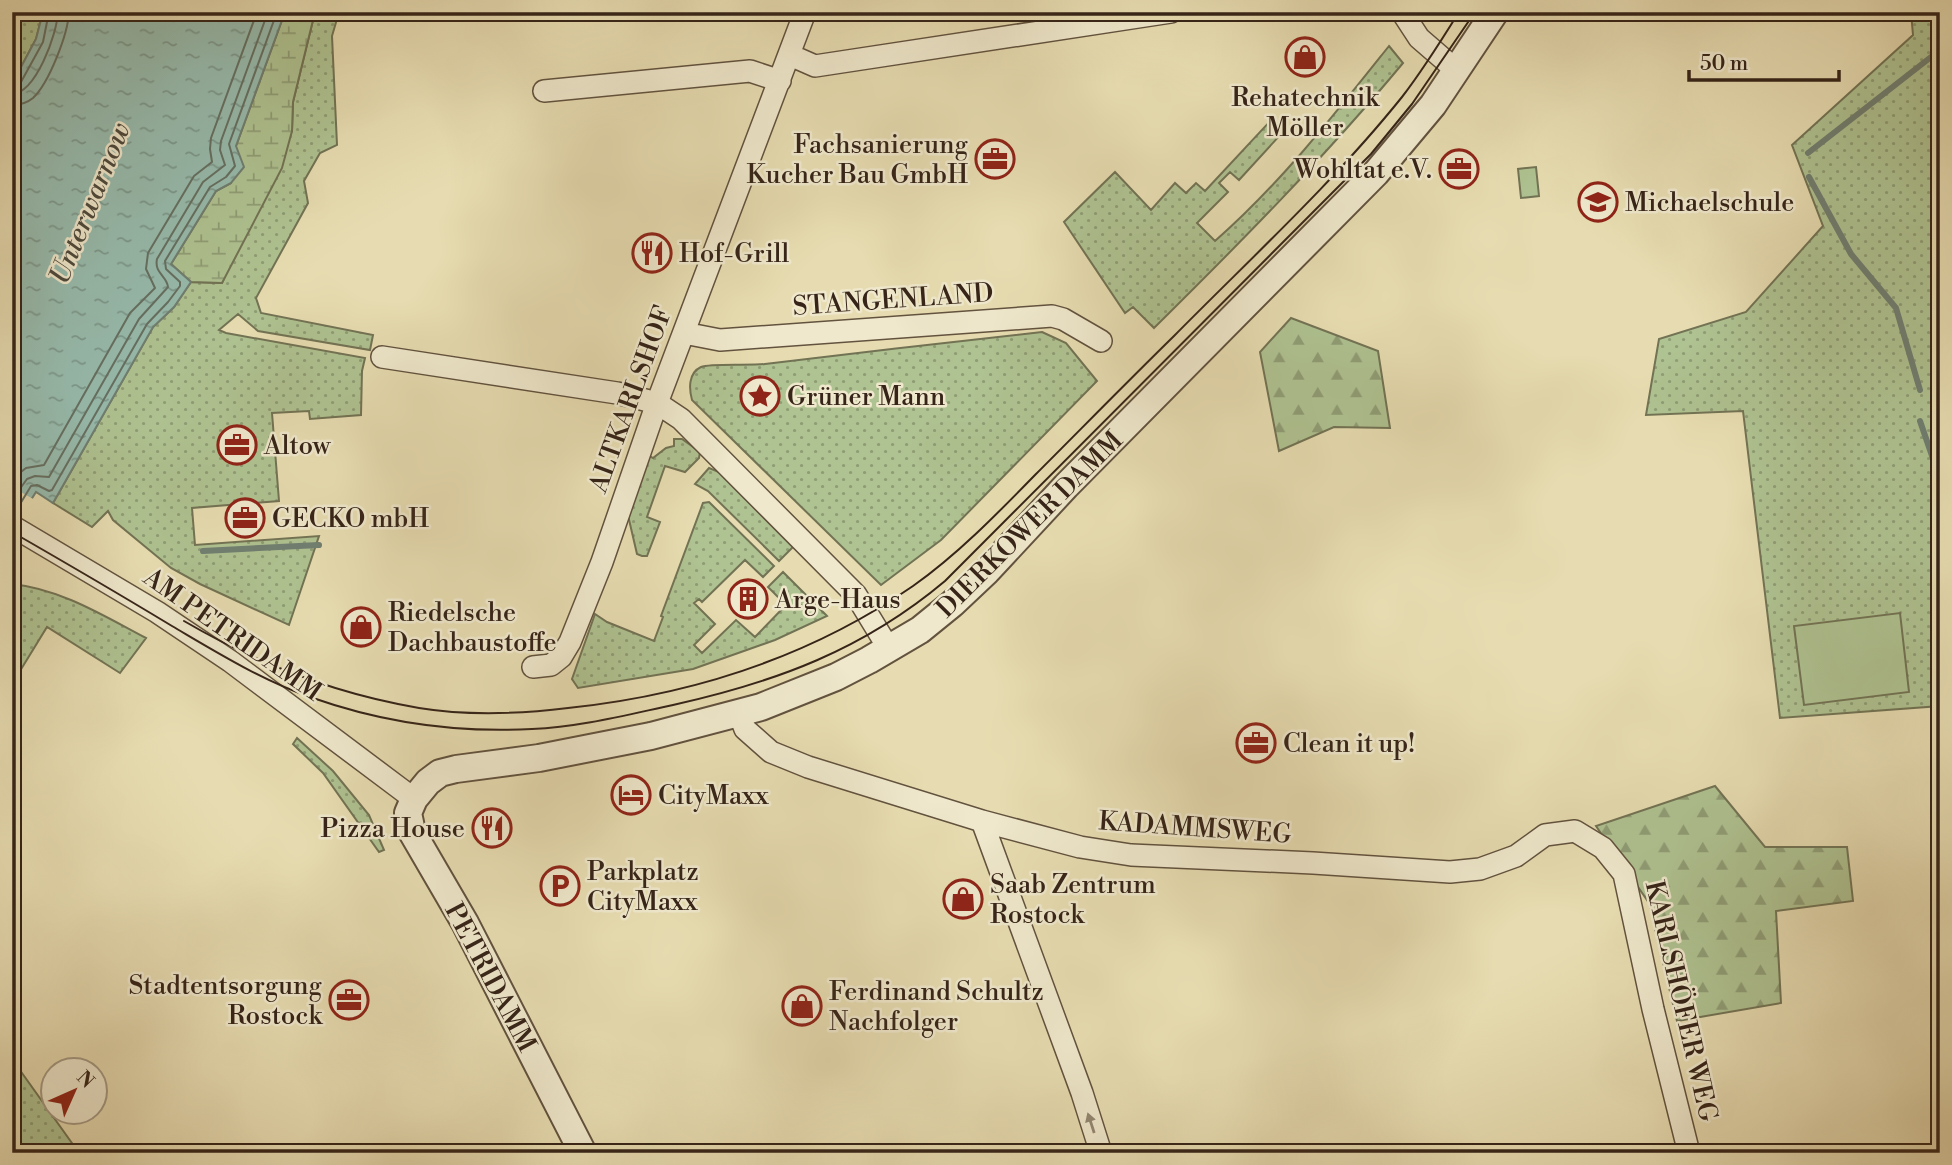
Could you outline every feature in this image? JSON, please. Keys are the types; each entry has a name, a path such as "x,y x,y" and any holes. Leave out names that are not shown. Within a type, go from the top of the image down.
{"street":[{"name":"ALTKARLSHOF","path":"533,667 551,664 561,657 570,642 805,12"},
{"path":"790,55 815,66 1171,12"},
{"path":"1402,12 1419,38 1456,70"},
{"name":"DIERKOWER DAMM","path":"414,799 428,782 440,774 456,769 539,758 651,736 739,713 799,693 889,649 939,615 986,571 1066,486 1376,173 1419,124 1494,12"},
{"path":"544,91 750,71 780,81"},
{"name":"STANGENLAND","path":"684,333 720,340 1052,316 1063,319 1101,341"},
{"path":"382,357 617,393 657,403 681,419 856,595 889,649"},
{"name":"AM PETRIDAMM","path":"18,530 157,612 230,661 414,799"},
{"name":"KADAMMSWEG","path":"739,713 745,729 771,752 971,817 1080,847 1133,855 1450,872 1480,869 1516,856 1545,835"},
{"name":"PETRIDAMM","path":"414,799 408,813 412,832 464,923 583,1153"},
{"path":"971,817 1082,1093 1101,1153"},
{"name":"KARLSHÖFER WEG","path":"1545,835 1575,831 1602,848 1623,874 1689,1153"}],"green space":[{"path":"12,12 43,12 36,39 12,84"},
{"path":"285,12 315,12 293,102 292,131 282,168 222,283 191,282 171,264 216,191 231,183 236,146"},
{"path":"315,12 339,12 332,36 337,145 320,153 304,181 308,203 256,298 261,313 373,335 370,350 258,331 238,314 219,330 365,358 361,415 310,419 309,411 272,413 279,501 192,508 195,545 319,536 289,625 171,568 113,520 108,511 92,527 53,503 153,327 174,307 191,282 222,283 292,131 293,102"},
{"path":"1911,12 1940,12 1940,706 1780,718 1743,411 1646,415 1659,339 1746,312 1823,226 1792,145 1913,35"},
{"path":"1389,46 1403,63 1313,166 1218,264 1154,328 1133,307 1125,313 1064,222 1115,172 1151,210 1175,183 1186,193 1196,183 1205,191 1274,117 1276,126 1282,133 1239,180 1230,172 1219,183 1228,192 1197,223 1215,241 1285,172"},
{"path":"1536,167 1539,196 1521,198 1518,169"},
{"path":"1291,318 1378,351 1390,428 1334,427 1279,451 1260,352"},
{"path":"1042,332 1066,343 1097,381 941,540 881,585 692,400 691,396 690,386 694,373 706,366 765,364"},
{"path":"674,439 682,439 700,452 699,458 685,472 665,466 647,517 660,522 647,556 642,556 637,554 627,511 648,455 653,458 666,448 674,446"},
{"path":"709,468 719,472 793,547 779,561 708,491 695,484"},
{"path":"709,502 774,566 763,577 745,560 702,602 699,599 694,603 715,624 694,645 702,653 736,620 755,637 786,605 768,587 783,572 827,616 775,640 693,669 578,688 572,679 595,614 607,622 654,641 703,503"},
{"path":"12,584 65,597 146,638 120,673 47,627 12,684"},
{"path":"1900,613 1909,692 1804,705 1794,626"},
{"path":"297,738 333,771 369,815 384,850 379,852 323,773 293,744"},
{"path":"1715,786 1765,847 1847,847 1853,901 1776,911 1781,1003 1677,1021 1649,903 1596,826"},
{"path":"12,1059 38,1095 38,1126 60,1126 79,1153 12,1153"}],"water":[{"name":"Unterwarnow","path":"43,12 285,12 236,146 244,167 231,183 216,191 171,264 191,282 174,307 153,327 53,503 36,492 12,530 12,84 36,39"}],"pier":[{"path":"12,487 35,500 12,534"}],"waterway":[{"path":"1808,153 1940,50"},
{"path":"1809,177 1851,254 1896,308 1920,390"},
{"path":"1920,421 1940,479"},
{"path":"203,551 319,545"}],"tram line":[{"path":"184,621 268,663 327,685 419,708 475,713 550,710 659,693 748,669 833,633 913,586 961,548 1006,504 1348,160 1410,87 1459,12"},
{"path":"12,532 259,675 313,698 394,720 448,728 504,730 568,726 711,696 783,674 817,660 882,626 945,581 1371,154 1412,104 1475,12"}],"place":[{"name":"Rehatechnik Möller","path":"1305,57"},
{"name":"Fachsanierung Kucher Bau GmbH","path":"995,159"},
{"name":"Wohltat e.V.","path":"1459,169"},
{"name":"Michaelschule","path":"1598,202"},
{"name":"Hof-Grill","path":"652,253"},
{"name":"Grüner Mann","path":"760,396"},
{"name":"Altow","path":"237,445"},
{"name":"GECKO mbH","path":"245,518"},
{"name":"Arge-Haus","path":"748,599"},
{"name":"Riedelsche Dachbaustoffe","path":"361,627"},
{"name":"Clean it up!","path":"1256,743"},
{"name":"CityMaxx","path":"631,795"},
{"name":"Pizza House","path":"492,828"},
{"name":"Parkplatz CityMaxx","path":"560,886"},
{"name":"Saab Zentrum Rostock","path":"963,899"},
{"name":"Stadtentsorgung Rostock","path":"349,1000"},
{"name":"Ferdinand Schultz Nachfolger","path":"802,1006"}]}
